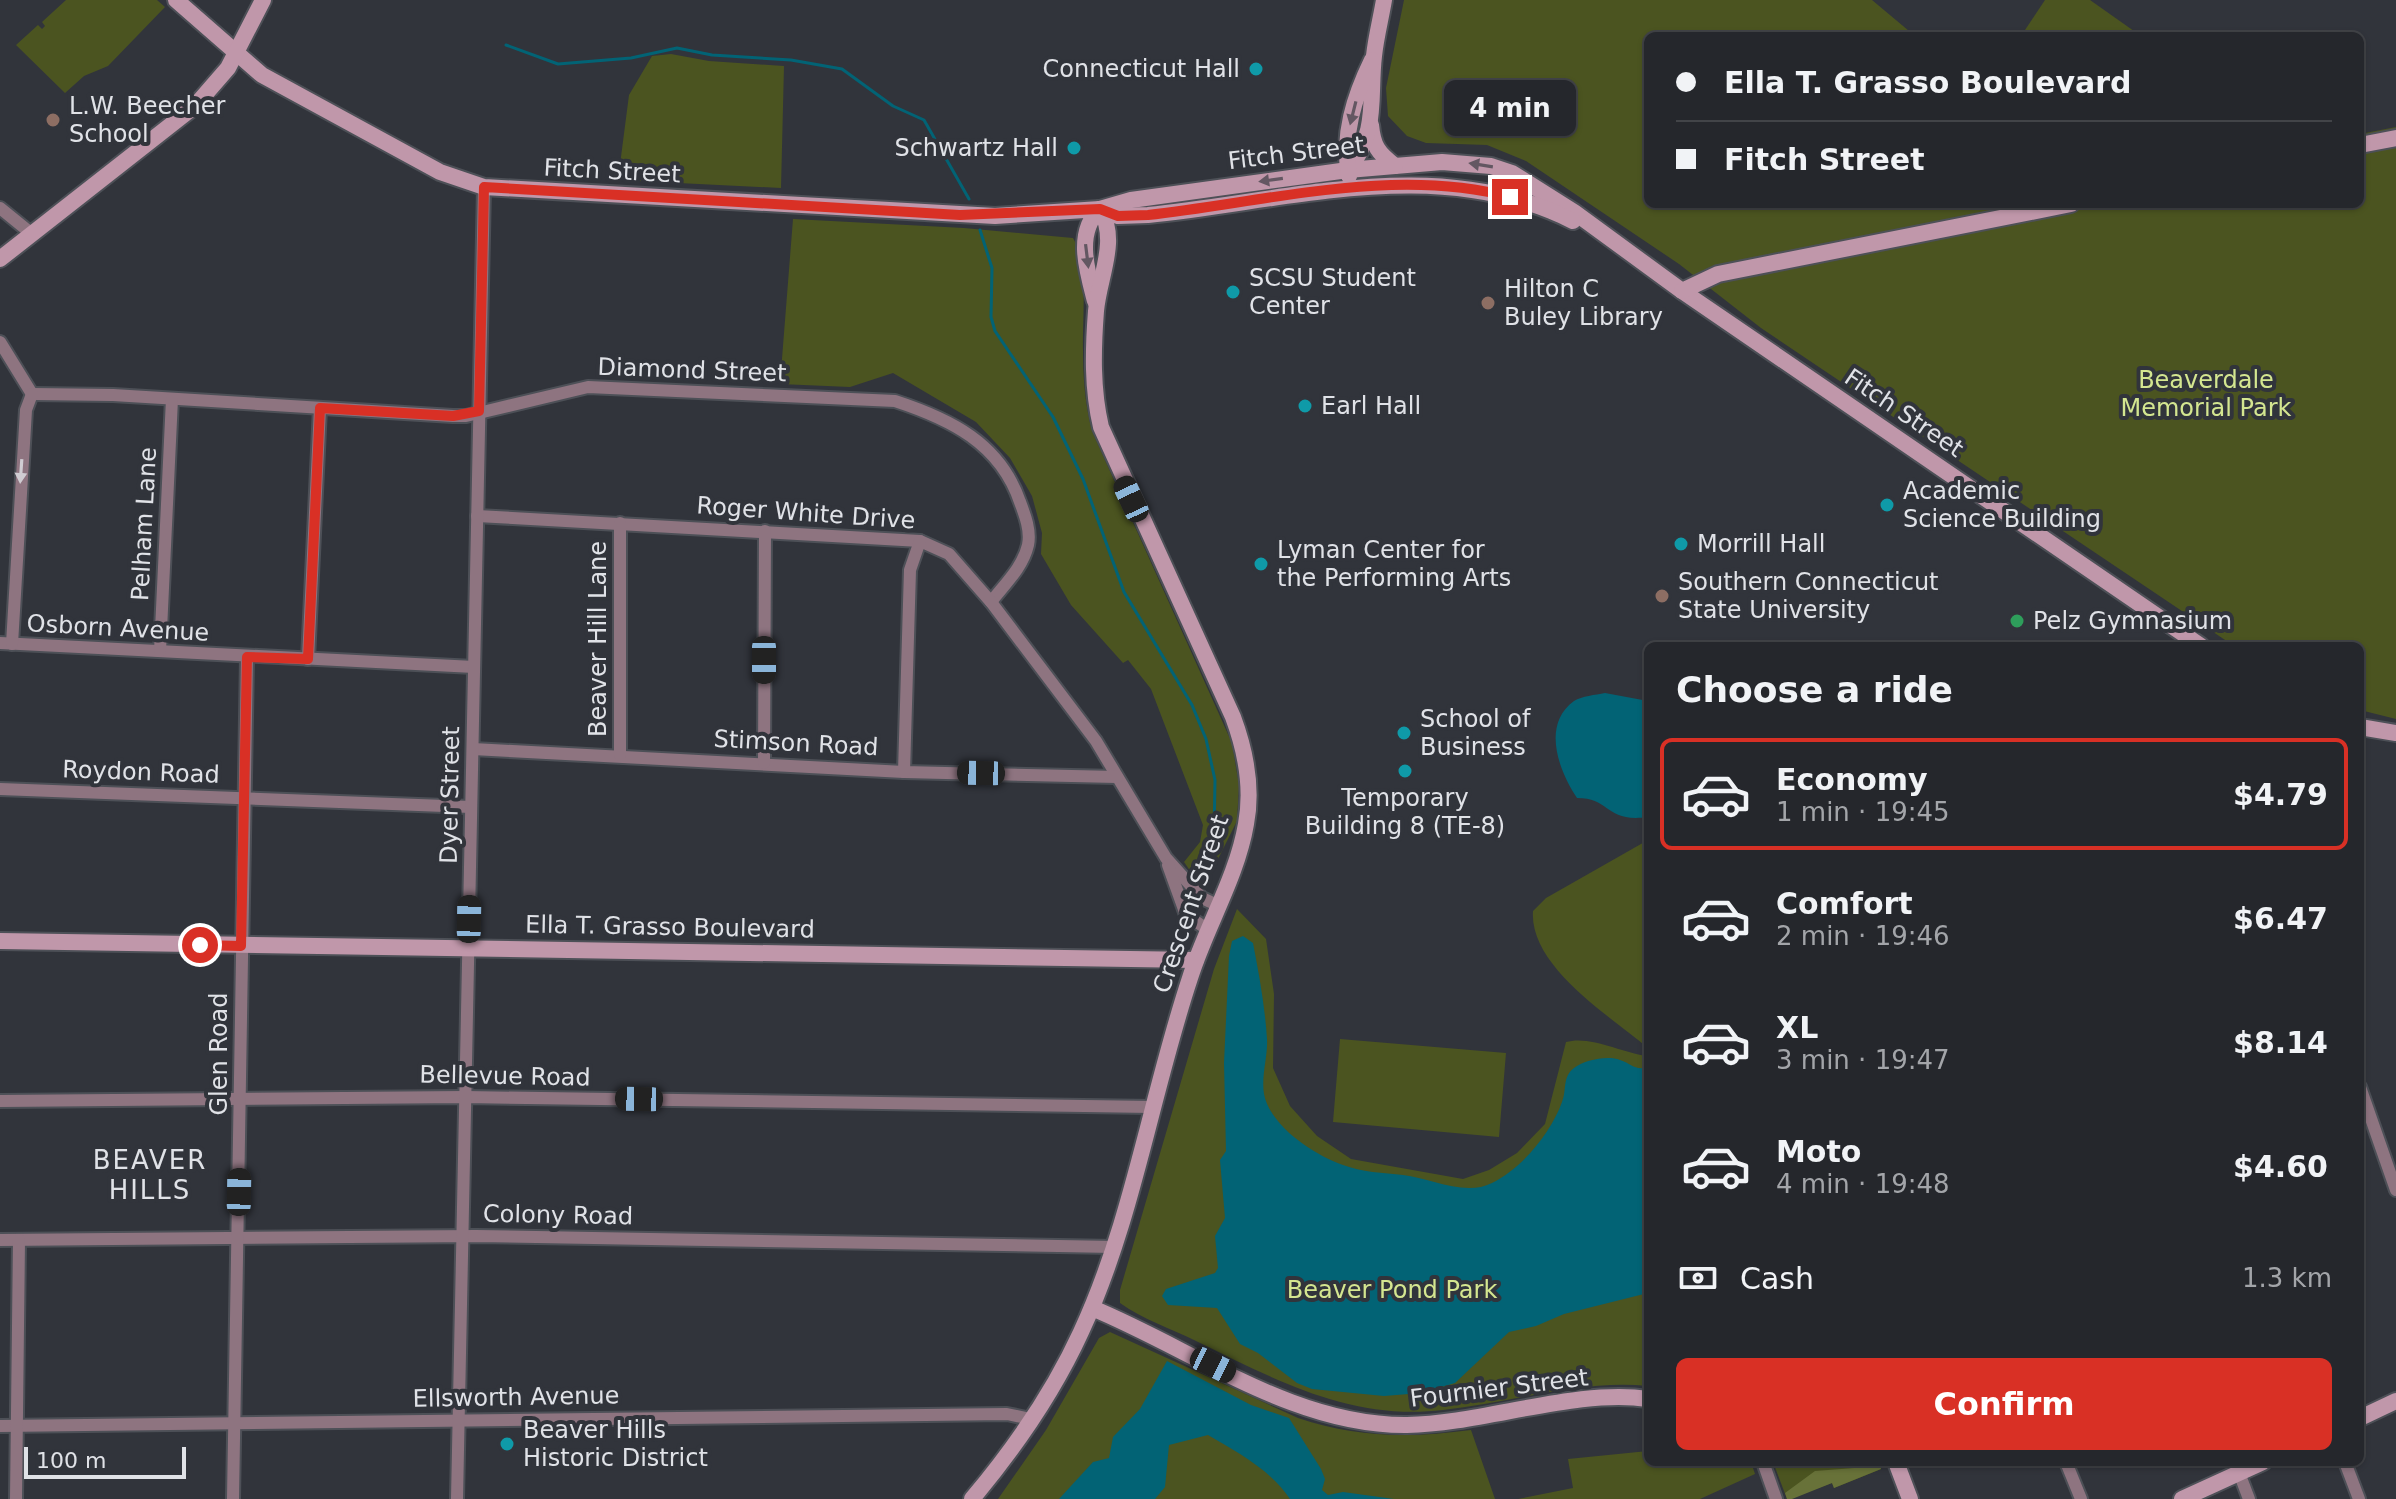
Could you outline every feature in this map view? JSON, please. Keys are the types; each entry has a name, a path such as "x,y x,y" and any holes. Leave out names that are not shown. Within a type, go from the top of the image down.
{"main road":[{"name":"Fitch Street","path":"176,0 262,75 440,172 484,187 960,215 1100,209 1113,203 1156,196 1395,166 1471,163 1512,173 2195,642"},
{"path":"0,259 185,115 237,53 263,0"},
{"path":"1384,0 1373,59 1370,121 1372,142 1395,166"},
{"path":"1351,188 1345,157 1347,135 1360,85 1373,59"},
{"path":"1348,170 1360,153 1370,121"},
{"path":"2364,144 2396,138"},
{"name":"Fitch Street","path":"1100,209 1118,216 1148,215 1351,188 1415,183 1478,188 1560,215 1620,245"},
{"path":"1682,291 1700,279 1718,274 2051,208"},
{"name":"Crescent Street","path":"972,1499 1031,1419 1092,1308 1115,1247 1196,960 1246,824 1249,785 1245,757 1233,717 1101,427 1093,382 1096,307 1110,235 1100,209 1088,220 1085,236 1096,307"},
{"path":"2364,728 2396,733"},
{"name":"Ella T. Grasso Boulevard","path":"0,941 1196,960"},
{"name":"Fournier Street","path":"1092,1308 1264,1390 1303,1406 1365,1422 1427,1425 1605,1398 1644,1399"},
{"path":"2364,1416 2396,1401"},
{"path":"1898,1466 1910,1499"},
{"path":"2182,1499 2237,1468"}],"street":[{"name":"Dyer Street","path":"457,1499 484,187"},
{"path":"0,208 32,234"},
{"path":"0,342 32,394 26,410 6,644"},
{"name":"Diamond Street","path":"32,394 453,416 588,387 895,401 939,416 965,430 1003,467 1026,518 1029,542 1021,564 991,602"},
{"name":"Pelham Lane","path":"160,651 172,399"},
{"path":"308,659 320,408"},
{"name":"Roger White Drive","path":"477,516 920,541 949,554 991,602 1096,741 1166,858 1202,898 1217,905"},
{"name":"Beaver Hill Lane","path":"620,523 620,755"},
{"path":"764,763 765,531"},
{"path":"904,772 910,570 920,541"},
{"name":"Osborn Avenue","path":"6,644 474,667"},
{"name":"Glen Road","path":"233,1499 247,657"},
{"name":"Stimson Road","path":"473,749 904,772 1117,777"},
{"name":"Roydon Road","path":"0,789 471,807"},
{"name":"Roger White Drive","path":"1166,858 1182,907 1193,921 1207,929"},
{"name":"Bellevue Road","path":"0,1101 465,1097 1153,1107"},
{"path":"2364,1098 2396,1190"},
{"name":"Colony Road","path":"0,1240 463,1236 1115,1247"},
{"path":"16,1499 19,1240"},
{"name":"Ellsworth Avenue","path":"0,1426 1007,1414 1031,1419"},
{"path":"1764,1466 1776,1499"},
{"path":"2068,1466 2081,1499"},
{"path":"2347,1466 2359,1499"},
{"path":"2237,1468 2249,1499"}],"green space":[{"path":"66,0 157,0 165,7 108,66 84,76 65,93 16,45 38,25 42,29 45,26 42,22"},
{"name":"Beaverdale Memorial Park","path":"1404,0 1872,0 1910,32 1644,32 1644,208 2364,208 2364,133 2396,127 2396,719 2364,711 2364,642 2228,642 1761,328 1679,264 1526,161 1487,145 1426,143 1407,136 1388,116 1386,88"},
{"path":"2045,0 2090,0 2135,32 2024,32"},
{"path":"671,54 709,61 784,66 781,188 618,180 629,95 652,56"},
{"path":"793,219 964,228 1073,238 1083,277 1084,380 1092,431 1232,743 1239,785 1237,821 1208,879 1195,878 1184,862 1200,842 1203,825 1151,689 1128,660 1123,663 1071,605 1041,554 1042,533 1032,496 1010,458 976,422 893,373 850,387 780,384"},
{"path":"1644,842 1644,1045 1575,988 1544,951 1535,931 1533,911 1546,898"},
{"name":"Beaver Pond Park","path":"1237,909 1266,939 1274,994 1273,1068 1290,1106 1317,1136 1351,1159 1463,1179 1489,1170 1517,1153 1545,1124 1566,1042 1585,1041 1644,1055 1644,1386 1571,1389 1443,1410 1409,1412 1377,1409 1346,1403 1285,1383 1147,1319 1120,1303 1120,1290 1214,969"},
{"path":"1340,1039 1506,1053 1499,1137 1333,1122"},
{"path":"1110,1332 1298,1418 1320,1425 1384,1434 1471,1430 1495,1499 998,1499 1046,1430 1099,1338"},
{"path":"1644,1451 1644,1466 1752,1466 1755,1474 1700,1499 1518,1499 1573,1488 1568,1459"},
{"path":"1775,1466 1880,1466 1881,1469 1834,1488 1832,1483 1787,1499"},
{"path":"1880,1466 1881,1469 1834,1488 1832,1483 1792,1499 1787,1499 1785,1493 1815,1471"}],"water":[{"path":"1605,693 1644,700 1644,817 1624,817 1596,802 1577,798 1564,775 1556,748 1558,722 1574,701"},
{"name":"Beaver Pond Park","path":"1243,936 1253,943 1267,1039 1263,1087 1268,1106 1284,1128 1307,1147 1350,1167 1459,1187 1482,1187 1514,1168 1543,1137 1557,1114 1568,1075 1578,1065 1609,1058 1644,1068 1644,1294 1564,1314 1536,1326 1509,1332 1455,1383 1421,1393 1384,1396 1312,1389 1297,1383 1258,1353 1240,1344 1217,1308 1168,1305 1162,1296 1166,1289 1215,1273 1218,1268 1215,1236 1225,1218 1220,1160 1226,1151 1224,1063 1232,941"},
{"path":"1167,1361 1251,1405 1289,1418 1321,1469 1325,1479 1322,1490 1328,1495 1343,1492 1394,1499 1290,1499 1263,1470 1208,1435 1169,1445 1165,1487 1155,1499 1059,1499 1093,1462 1109,1458 1113,1437 1140,1409"}],"waterway":[{"path":"506,45 558,64 631,58 677,48 712,55 791,60 842,69 893,106 924,120 969,199"},
{"path":"980,230 992,268 991,317 995,331 1053,417 1083,479 1124,592 1192,705 1206,739 1215,780 1214,837"}],"place":[{"name":"Connecticut Hall","path":"1256,69"},
{"name":"L.W. Beecher School","path":"53,120"},
{"name":"Schwartz Hall","path":"1074,148"},
{"name":"SCSU Student Center","path":"1233,292"},
{"name":"Hilton C Buley Library","path":"1488,303"},
{"name":"Earl Hall","path":"1305,406"},
{"name":"Academic Science Building","path":"1887,505"},
{"name":"Morrill Hall","path":"1681,544"},
{"name":"Lyman Center for the Performing Arts","path":"1261,564"},
{"name":"Southern Connecticut State University","path":"1662,596"},
{"name":"Pelz Gymnasium","path":"2017,621"},
{"name":"School of Business","path":"1404,733"},
{"name":"Temporary Building 8 (TE-8)","path":"1405,771"},
{"name":"Beaver Hills Historic District","path":"507,1444"}],"district":[{"name":"BEAVER HILLS","path":"150,1175"}],"route":[{"path":"200,945 241,946 247,657 308,659 320,408 453,416 466,416 479,411 484,187 995,216 1100,209 1118,216 1148,215 1390,184 1478,188 1510,197"}]}
